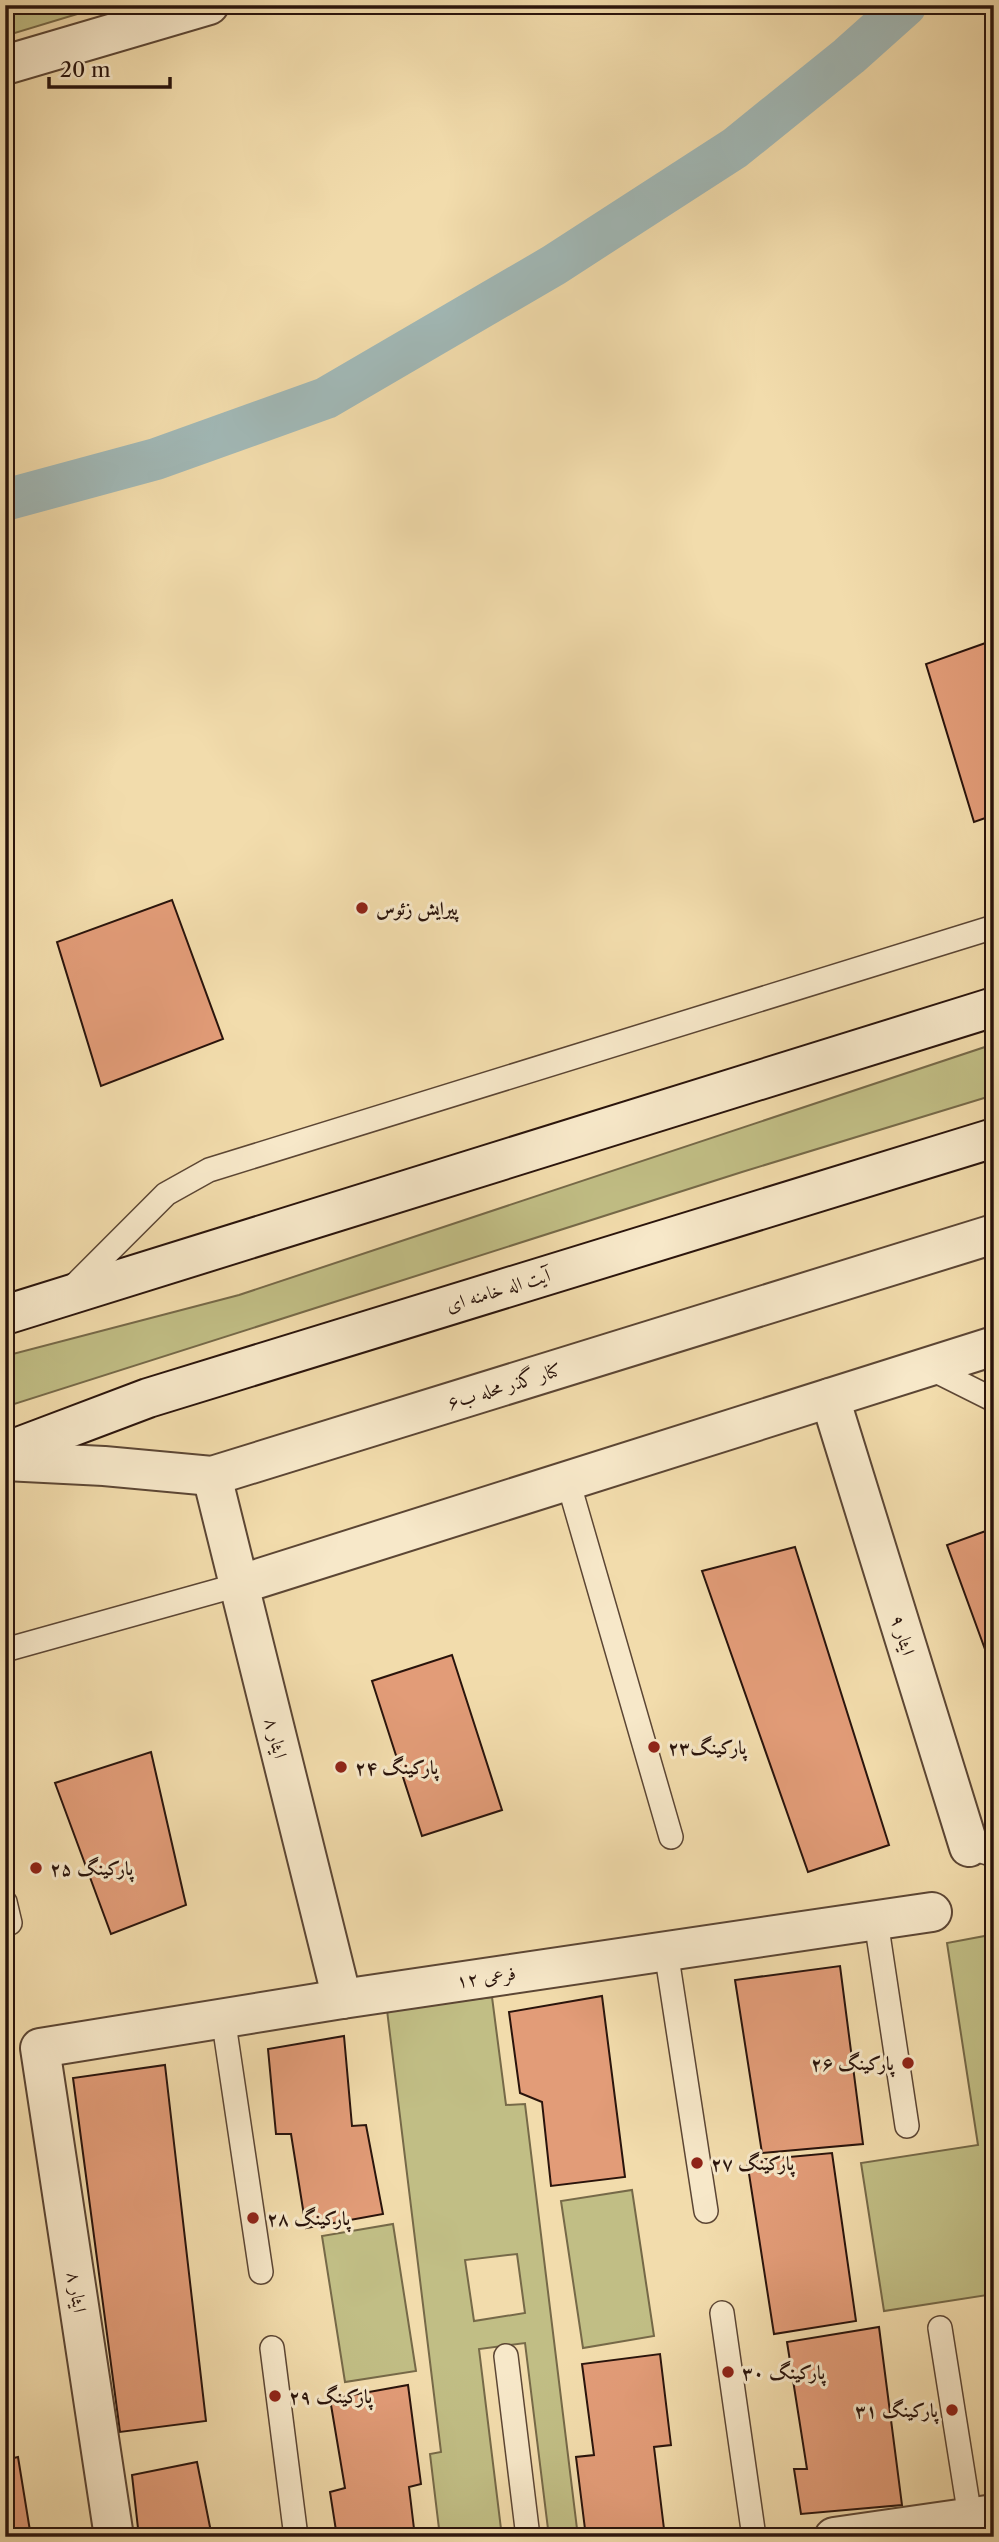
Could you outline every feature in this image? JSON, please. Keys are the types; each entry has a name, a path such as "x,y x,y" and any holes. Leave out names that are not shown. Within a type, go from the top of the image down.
{"street":[{"path":"5,65 209,5"},
{"path":"5,1315 994,1007"},
{"name":"آیت اله خامنه ای","path":"5,1452 148,1398 994,1138"},
{"name":"کنار گذر محله ب۶","path":"5,1461 104,1466 212,1476 994,1234"},
{"path":"237,1585 994,1346"},
{"name":"ایثار ۹","path":"830,1398 981,1851"},
{"name":"ایثار ۸","path":"212,1476 342,1998"},
{"name":"فرعی ۱۲","path":"40,2048 342,1998 932,1912"},
{"name":"ایثار ۸","path":"40,2048 114,2537"},
{"path":"834,2537 982,2516"}],"lane":[{"path":"61,1299 166,1194 209,1170 994,927"},
{"path":"928,1367 994,1400"},
{"path":"568,1481 671,1836"},
{"path":"5,1650 237,1585"},
{"path":"876,1921 907,2126"},
{"path":"666,1951 706,2211"},
{"path":"223,2017 261,2272"},
{"path":"722,2313 754,2537"},
{"path":"940,2328 982,2516"},
{"path":"272,2348 296,2537"},
{"path":"506,2356 528,2537"}],"shaded area":[{"path":"5,5 107,5 5,36"},
{"path":"994,1044 994,1095 742,1172 5,1407 5,1356 239,1295"},
{"path":"990,1935 994,1958 994,2294 884,2311 861,2163 978,2145 947,1943"},
{"path":"492,1997 506,2105 525,2104 578,2537 549,2537 525,2343 479,2349 502,2537 440,2537 430,2454 441,2452 387,2010","holes":["517,2254 525,2313 474,2321 465,2260"]},
{"path":"632,2190 654,2336 583,2348 561,2201"},
{"path":"393,2224 416,2371 345,2382 322,2236"}],"building":[{"path":"994,640 994,815 974,822 926,664"},
{"path":"172,900 223,1039 101,1086 57,942"},
{"path":"994,1528 994,1674 947,1545"},
{"path":"795,1547 889,1845 808,1872 702,1571"},
{"path":"452,1655 502,1810 422,1836 372,1681"},
{"path":"151,1752 186,1905 111,1934 55,1783"},
{"path":"840,1966 863,2144 762,2153 735,1980"},
{"path":"602,1996 625,2177 551,2186 542,2102 520,2093 509,2012"},
{"path":"344,2036 352,2126 366,2125 383,2214 306,2228 291,2134 276,2134 268,2049"},
{"path":"165,2065 206,2421 120,2432 73,2078"},
{"path":"832,2153 856,2321 774,2334 747,2161"},
{"path":"879,2327 902,2505 801,2514 794,2469 807,2469 787,2342"},
{"path":"660,2354 671,2445 654,2447 665,2537 586,2537 576,2457 594,2455 582,2364"},
{"path":"408,2385 421,2484 409,2487 415,2537 337,2537 330,2492 345,2488 330,2399"},
{"path":"18,2457 31,2537 5,2537 5,2460"},
{"path":"197,2462 212,2537 139,2537 132,2475"}],"waterway":[{"path":"5,500 156,459 326,398 554,265 735,148 849,56 906,5"}],"place":[{"name":"پیرایش زئوس","path":"362,908"},
{"name":"پارکینگ۲۳","path":"654,1747"},
{"name":"پارکینگ ۲۴","path":"341,1767"},
{"name":"پارکینگ ۲۵","path":"36,1868"},
{"name":"پارکینگ ۲۶","path":"908,2063"},
{"name":"پارکینگ ۲۷","path":"697,2163"},
{"name":"پارکینگ ۲۸","path":"253,2218"},
{"name":"پارکینگ ۳۰","path":"728,2372"},
{"name":"پارکینگ ۲۹","path":"275,2396"},
{"name":"پارکینگ ۳۱","path":"952,2410"}]}
